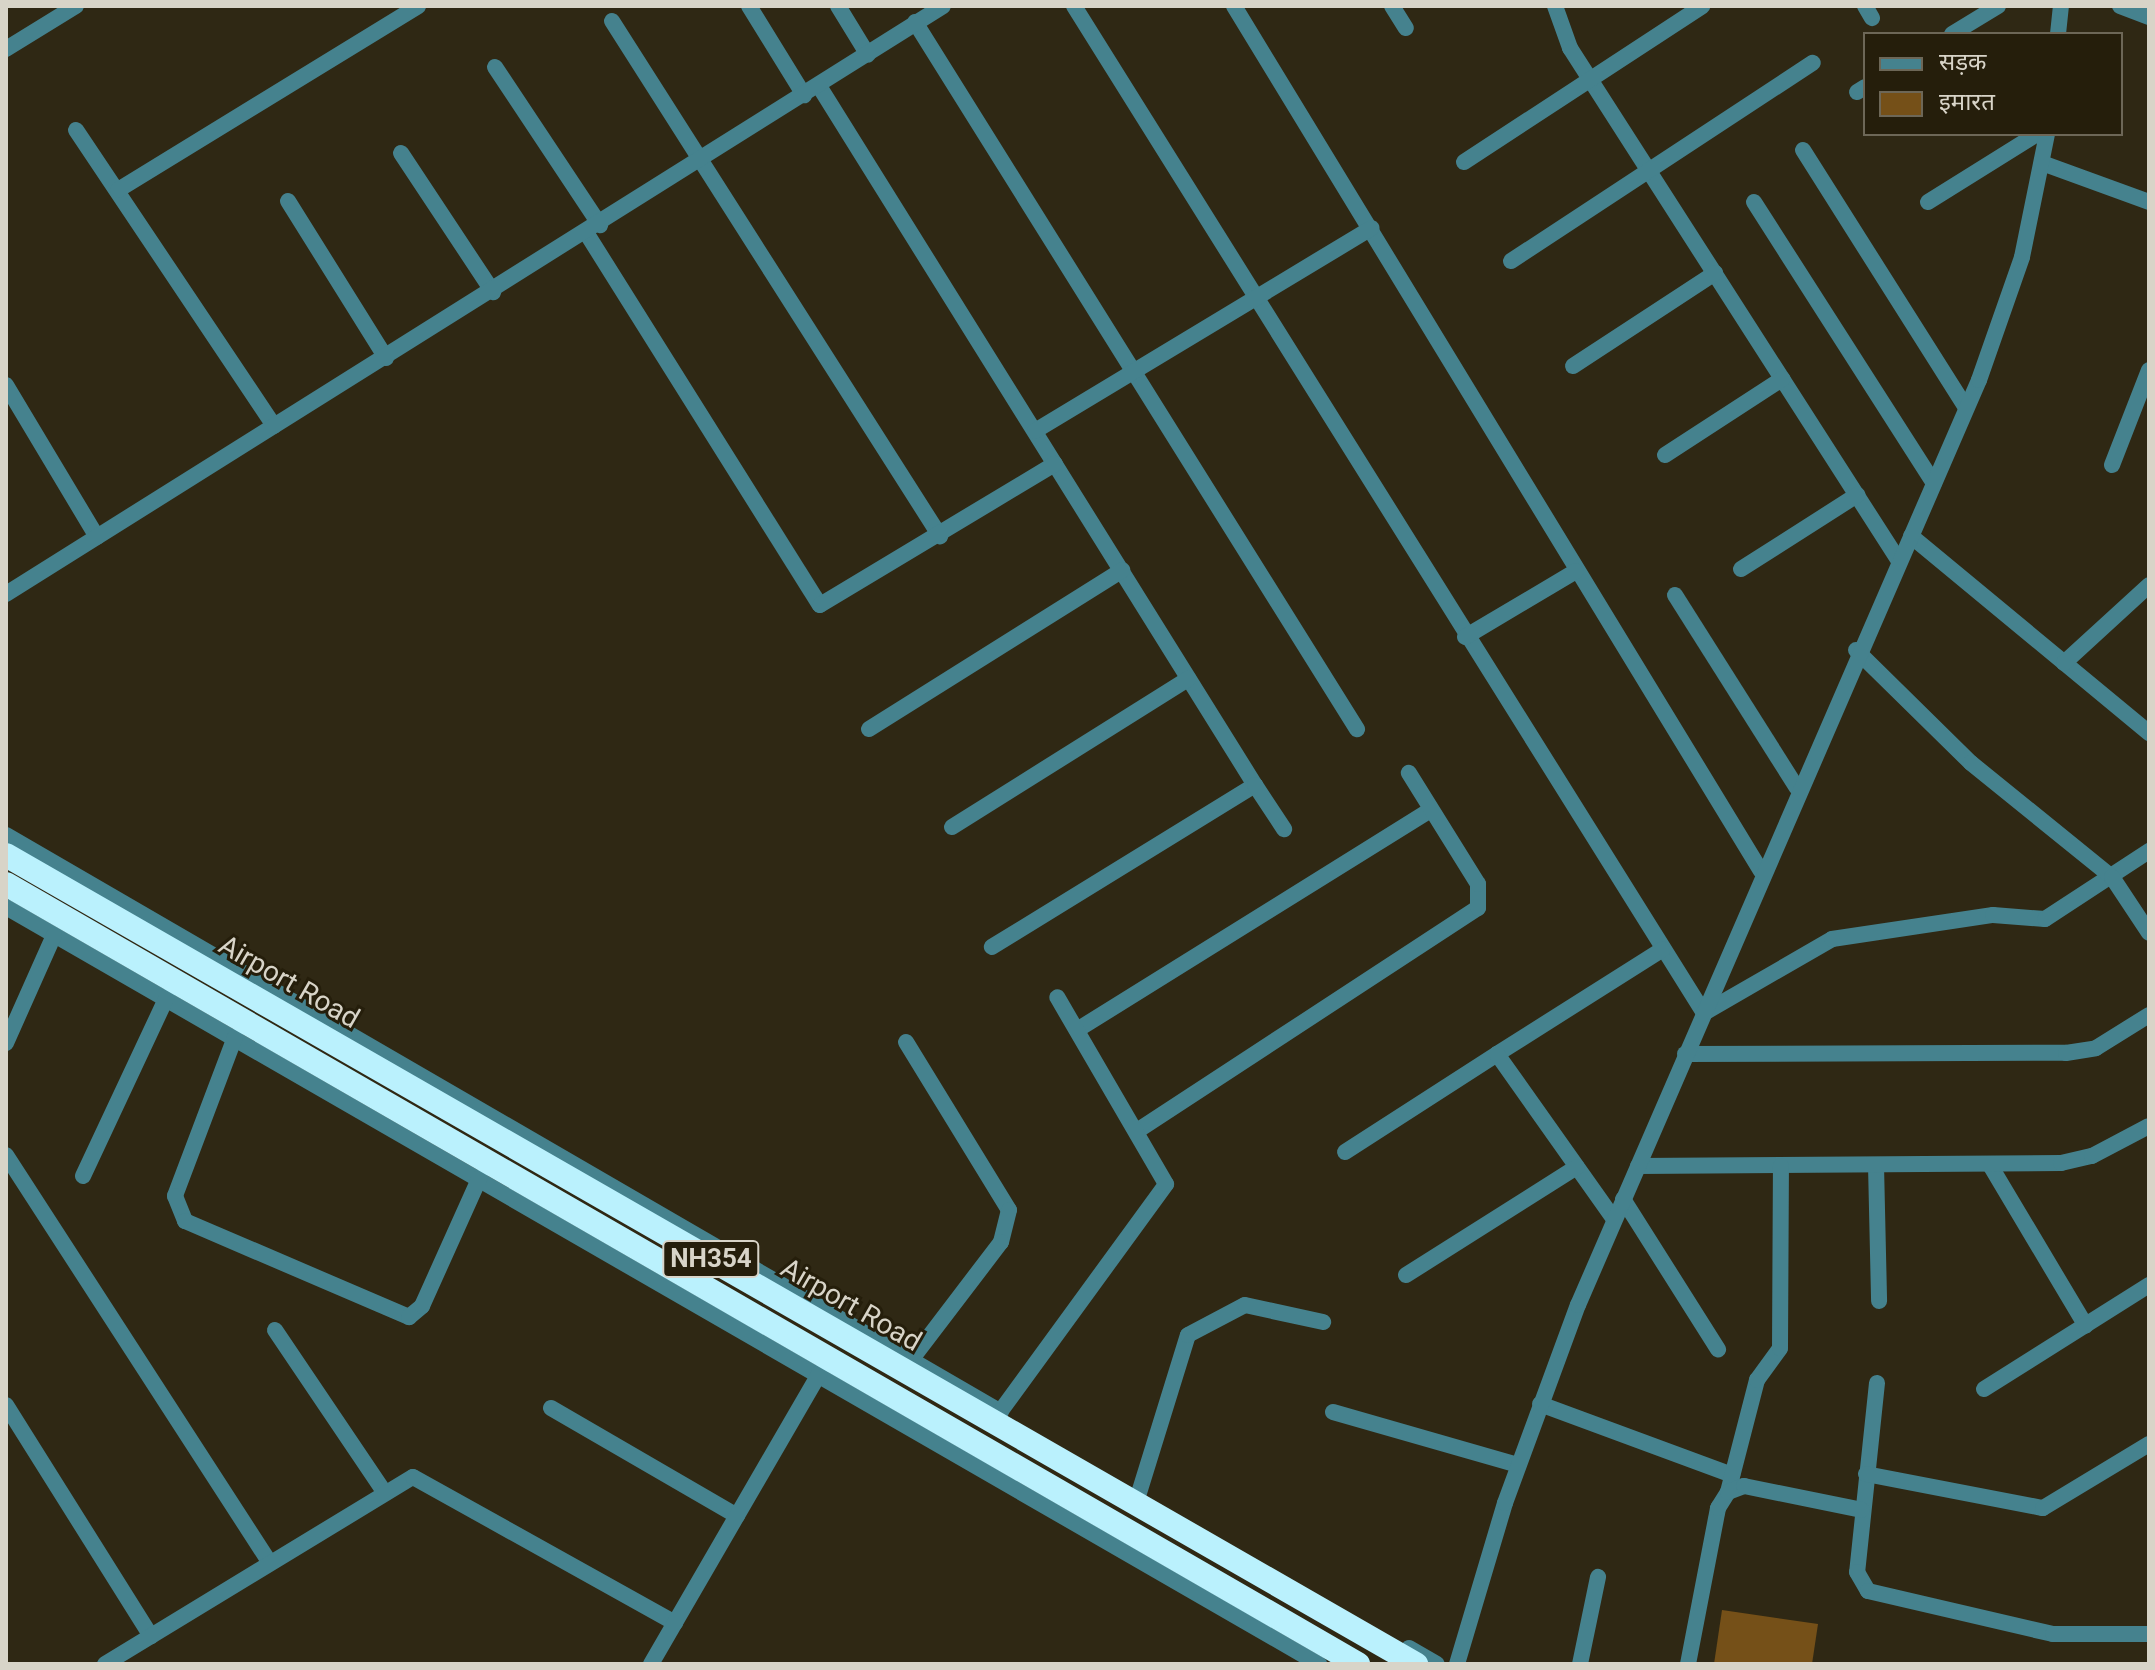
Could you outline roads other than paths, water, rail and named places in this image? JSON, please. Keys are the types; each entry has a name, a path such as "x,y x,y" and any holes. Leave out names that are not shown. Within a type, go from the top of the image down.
{"highway":[{"name":"Airport Road","path":"6,855 1416,1664"},
{"name":"Airport Road","path":"6,884 824,1366 1358,1664"}],"street":[{"path":"6,49 76,6"},
{"path":"118,190 418,6"},
{"path":"749,6 804,95"},
{"path":"838,6 868,55"},
{"path":"6,594 493,292 943,6"},
{"path":"1074,6 1252,297 1704,1013"},
{"path":"1234,6 1761,871"},
{"path":"1392,6 1406,28"},
{"path":"1555,6 1589,79 1899,561"},
{"path":"1464,162 1702,6"},
{"path":"1955,32 1998,6"},
{"path":"2058,32 2061,6"},
{"path":"2120,6 2149,17"},
{"path":"612,21 704,158 940,536"},
{"path":"915,22 1357,729"},
{"path":"1511,261 1650,173 1813,63"},
{"path":"495,67 816,603 828,604 1055,464"},
{"path":"819,86 1284,829"},
{"path":"76,130 274,426"},
{"path":"1928,202 2034,136"},
{"path":"1457,1664 1518,1465 1614,1219 1856,650 1911,536 1966,408 2022,257 2047,136"},
{"path":"1803,150 1966,408"},
{"path":"401,153 493,292"},
{"path":"2042,163 2149,202"},
{"path":"288,201 386,358"},
{"path":"1754,202 1934,483"},
{"path":"1035,431 1252,297 1371,228"},
{"path":"1573,366 1715,273"},
{"path":"2112,465 2149,370"},
{"path":"1665,455 1782,379"},
{"path":"6,385 97,537"},
{"path":"1741,569 1857,495"},
{"path":"1911,536 2149,733"},
{"path":"869,729 1122,570"},
{"path":"1465,637 1576,571"},
{"path":"2064,663 2149,585"},
{"path":"1675,595 1797,788"},
{"path":"1856,650 1971,763 2112,877 2149,933"},
{"path":"952,827 1188,679"},
{"path":"1140,1129 1469,918 1478,908 1478,884 1409,773"},
{"path":"992,947 1255,785"},
{"path":"1077,1030 1431,810"},
{"path":"6,835 1437,1664"},
{"path":"1704,1013 1824,942 1993,915 2045,919 2149,851"},
{"path":"6,907 480,1177 824,1366 1319,1664"},
{"path":"6,1043 54,935"},
{"path":"1345,1152 1663,949"},
{"path":"83,1176 167,997"},
{"path":"1000,1412 1164,1193 1166,1174 1057,997"},
{"path":"1685,1054 2066,1053 2096,1048 2149,1015"},
{"path":"235,1037 175,1196 185,1221 409,1317 422,1306 480,1177"},
{"path":"906,1042 1009,1210 1001,1242 911,1360"},
{"path":"1497,1054 1614,1219"},
{"path":"1638,1166 1990,1165 2077,1161 2149,1126"},
{"path":"6,1155 269,1561"},
{"path":"1876,1165 1879,1301"},
{"path":"1990,1165 2086,1326"},
{"path":"1688,1664 1718,1508 1728,1492 1757,1380 1780,1348 1781,1166"},
{"path":"1406,1275 1577,1167"},
{"path":"1623,1199 1718,1349"},
{"path":"1984,1389 2149,1285"},
{"path":"1139,1493 1188,1335 1245,1305 1323,1322"},
{"path":"275,1330 383,1490"},
{"path":"651,1664 824,1366"},
{"path":"1877,1383 1857,1572 1868,1591 2053,1634 2149,1634"},
{"path":"1540,1404 1732,1475"},
{"path":"6,1405 151,1636"},
{"path":"551,1408 737,1516"},
{"path":"1333,1412 1518,1465"},
{"path":"1866,1474 2043,1508 2149,1444"},
{"path":"105,1664 383,1490 426,1478 675,1623"},
{"path":"1728,1492 1744,1486 1862,1510"},
{"path":"1580,1664 1598,1577"}]}
